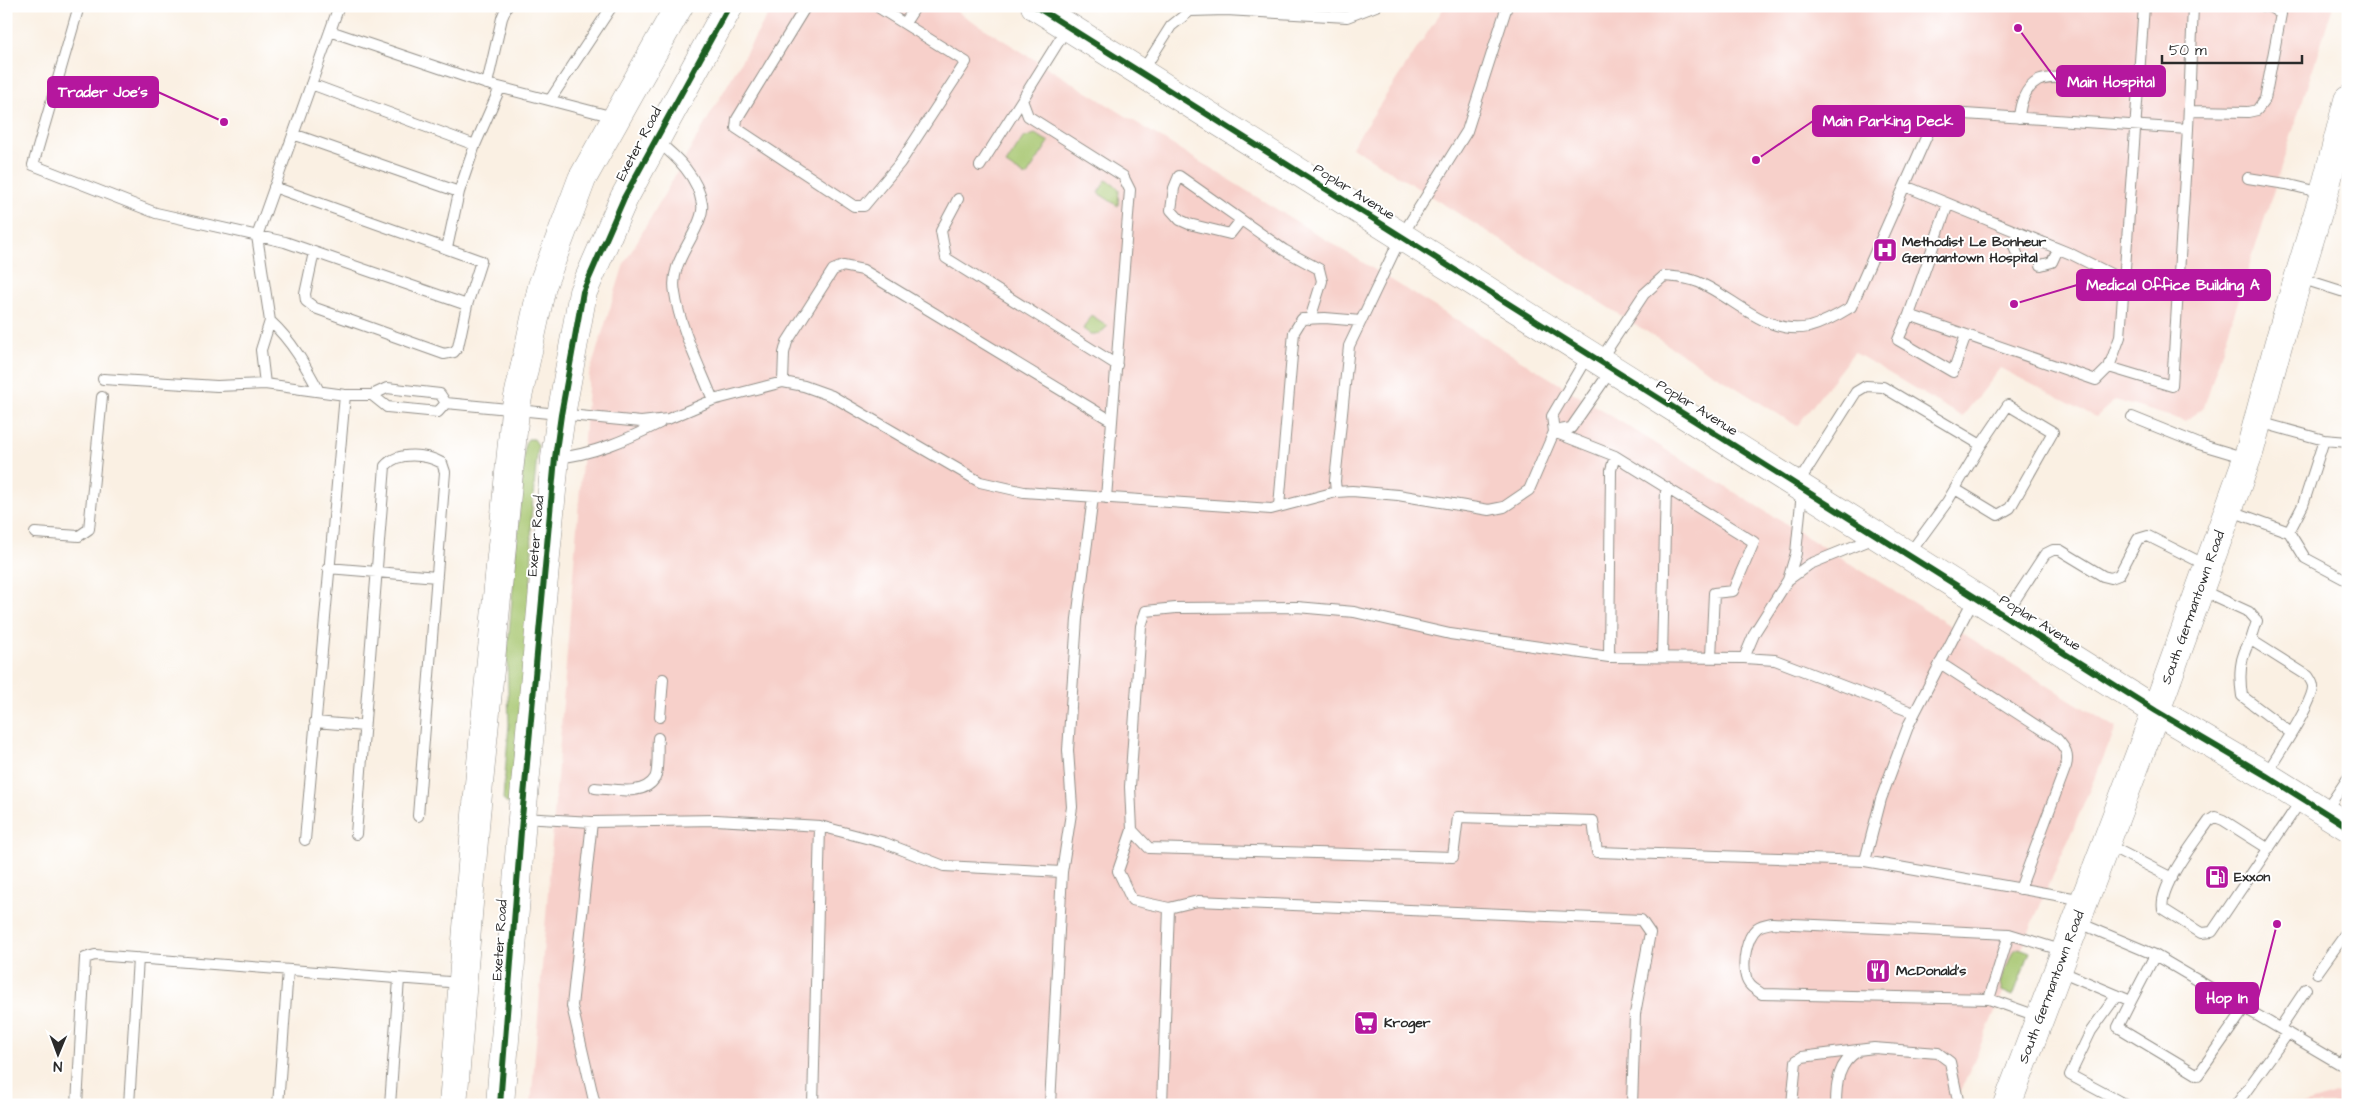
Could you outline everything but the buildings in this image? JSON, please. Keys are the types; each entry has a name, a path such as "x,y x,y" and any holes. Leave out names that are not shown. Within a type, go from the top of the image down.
{"street":[{"path":"453,1105 477,805 515,411 542,286 582,179 679,6"},
{"name":"Exeter Road","path":"500,1105 522,818 556,458 561,416 583,292 624,198 729,6"},
{"name":"Poplar Avenue","path":"1035,6 2156,711 2265,775 2348,827"},
{"name":"South Germantown Road","path":"2007,1105 2156,711 2247,459 2324,193 2348,100"}],"lane":[{"path":"79,6 33,164 156,213 285,242 467,305"},
{"path":"265,384 261,350 270,321 257,236 339,6"},
{"path":"487,84 502,18 507,6"},
{"path":"550,100 612,6"},
{"path":"806,6 737,119 736,128 854,206 864,206 900,163 966,62 876,6"},
{"path":"905,23 916,6"},
{"path":"1142,73 1171,26 1190,11 1226,10 1347,17 1376,6"},
{"path":"1336,492 1335,481 1349,346 1401,236 1467,131 1507,6"},
{"path":"1909,315 2096,380 2109,367 2120,337 2144,6"},
{"path":"2109,367 2172,386 2189,111 2193,6"},
{"path":"2189,111 2248,112 2257,110 2264,99 2281,14 2270,6 2264,6"},
{"path":"980,166 1068,27"},
{"path":"330,31 500,88 615,118"},
{"path":"2019,118 2027,91 2039,80 2061,78 2139,81"},
{"path":"312,84 475,145"},
{"path":"447,248 459,192 475,145 500,88"},
{"path":"1022,100 1028,116 1123,176 1128,183 1130,201 1106,498"},
{"path":"556,458 577,456 638,434 713,400 783,382 804,386 832,396 980,482 1024,492 1270,509 1336,492 1352,491 1398,495 1489,510 1504,507 1529,490 1554,432 1552,416 1600,361 1644,294 1664,276 1682,277 1700,282 1752,315 1781,326 1808,327 1832,318 1851,306 1932,124 1938,118 1950,113 2188,129"},
{"path":"294,134 459,192"},
{"path":"655,139 680,160 695,184 703,206 694,232 676,264 674,292 689,340 713,400"},
{"path":"1241,220 1230,234 1180,220 1171,210 1174,188 1179,176 1284,250 1319,269 1322,280 1310,319"},
{"path":"2248,178 2324,193"},
{"path":"1905,186 2058,249 2125,281"},
{"path":"274,187 481,261 467,305 458,347 454,352 444,354 316,308 306,301 305,294 314,252"},
{"path":"958,199 940,231 946,258 1117,365"},
{"path":"1948,204 1909,315 1898,340 1953,372 1966,335"},
{"path":"2018,256 2014,247 2019,233"},
{"path":"2041,265 2052,262 2058,249"},
{"path":"783,382 784,353 787,342 833,270 843,266 863,270 1112,421"},
{"path":"2299,277 2341,292 2348,292"},
{"path":"1279,506 1294,332 1302,319 1325,318 1361,321"},
{"path":"270,321 285,334 297,351 319,391"},
{"path":"1554,432 1571,428 1600,361"},
{"path":"103,379 217,386 265,384 345,395 372,395 387,388 410,389 440,394 446,403 561,416 641,422 668,419"},
{"path":"1744,658 1755,632 1788,580 1796,553 1800,486 1856,392 1866,386 1882,387 1981,445"},
{"path":"305,840 345,395"},
{"path":"372,395 387,407 438,412 446,403"},
{"path":"35,533 79,536 89,529 102,397"},
{"path":"1908,555 1955,489 2008,405 2053,432 2010,508 1998,514 1955,489"},
{"path":"2132,417 2198,444 2247,459"},
{"path":"2258,422 2324,440 2348,442"},
{"path":"1554,432 1615,456 1754,542 1733,591 1714,593 1711,657"},
{"path":"2289,532 2304,505 2324,440"},
{"path":"356,834 386,466 391,460 403,456 434,459 442,463 445,472 418,816"},
{"path":"1609,657 1611,470 1615,456"},
{"path":"1662,657 1666,487"},
{"path":"1050,1105 1062,872 1072,807 1068,750 1076,619 1093,497"},
{"path":"2229,510 2289,532 2305,558 2348,581"},
{"path":"1788,580 1810,564 1878,536"},
{"path":"2004,615 2045,554 2053,550 2060,550 2103,576 2111,578 2119,575 2138,539 2148,536 2250,612 2257,621 2251,640 2244,649 2239,678 2242,696 2291,732"},
{"path":"328,568 437,577"},
{"path":"1865,861 1881,799 1914,713 1975,597"},
{"path":"1632,1105 1635,1014 1650,933 1641,920 1198,901 1168,908 1132,900 1118,872 1132,830 1130,787 1141,626 1146,611 1176,608 1297,607 1354,612 1450,634 1609,657 1711,657 1775,660 1914,713"},
{"path":"2251,640 2308,676 2313,688 2291,732 2265,775"},
{"path":"1940,663 2058,739 2066,749 2068,758 2066,766 2020,889"},
{"path":"660,717 663,679"},
{"path":"315,722 364,726"},
{"path":"595,788 631,790 646,786 655,777 658,738"},
{"path":"2269,849 2215,817 2208,820 2172,878 2161,903 2163,909 2201,933 2207,934 2212,932 2269,849 2313,806 2348,778"},
{"path":"1132,830 1149,848 1453,857 1458,817 1593,821 1597,852 1865,861 2020,889 2081,911 2340,1064 2348,1054"},
{"path":"522,818 592,822 716,820 820,826 885,843 944,866 1062,872"},
{"path":"592,822 572,1006 595,1105"},
{"path":"813,1105 820,826"},
{"path":"2106,844 2172,878"},
{"path":"1162,1105 1168,908"},
{"path":"2041,1018 1989,999 1762,994 1751,987 1746,976 1746,953 1750,938 1758,927 1772,923 2009,934 2062,961 2117,995 2131,1001"},
{"path":"1989,999 2009,934"},
{"path":"2317,973 2347,934"},
{"path":"77,1105 86,958 95,955 463,983"},
{"path":"2155,955 2118,1028 2198,1074 2245,1008"},
{"path":"129,1105 138,958"},
{"path":"278,1105 288,970"},
{"path":"390,1105 398,978"},
{"path":"2236,1105 2284,1031 2306,989"},
{"path":"2117,995 2092,1031 2070,1075 2126,1105"},
{"path":"1792,1105 1796,1061 1802,1057 1874,1048 1938,1053 1950,1062 1959,1105"},
{"path":"1836,1105 1840,1070 1848,1057 1859,1050"}],"shaded area":[{"path":"773,6 948,6 2116,728 1955,1105 531,1105 589,375 624,264"},
{"name":"Methodist Le Bonheur Germantown Hospital","path":"1445,6 2333,6 2204,407 2185,421 2115,400 2096,417 2000,368 1962,417 1854,352 1797,426 1352,147"},
{"path":"2348,1090 2348,1105 2300,1105"}],"green space":[{"path":"1035,134 1049,142 1026,177 1006,164 1023,138"},
{"path":"1106,180 1119,189 1118,206 1098,193"},
{"path":"1091,315 1108,326 1099,334 1090,334 1083,329"},
{"path":"528,439 534,439 538,445 531,519 532,550 529,635 510,803 506,803 503,799 509,724 507,658 525,443"},
{"path":"2019,948 2030,952 2013,996 2002,991 2000,983 2013,951"}],"cycle path":[{"path":"500,1105 522,818 555,458 583,292 624,198 729,6"},
{"path":"1035,6 2156,711 2265,775 2348,827"}],"place":[{"name":"Main Hospital","path":"2018,28"},
{"name":"Trader Joe's","path":"224,122"},
{"name":"Main Parking Deck","path":"1756,160"},
{"name":"Methodist Le Bonheur Germantown Hospital","path":"1885,250"},
{"name":"Medical Office Building A","path":"2014,304"},
{"name":"Exxon","path":"2217,877"},
{"name":"Hop In","path":"2277,924"},
{"name":"McDonald's","path":"1878,971"},
{"name":"Kroger","path":"1366,1023"}]}
